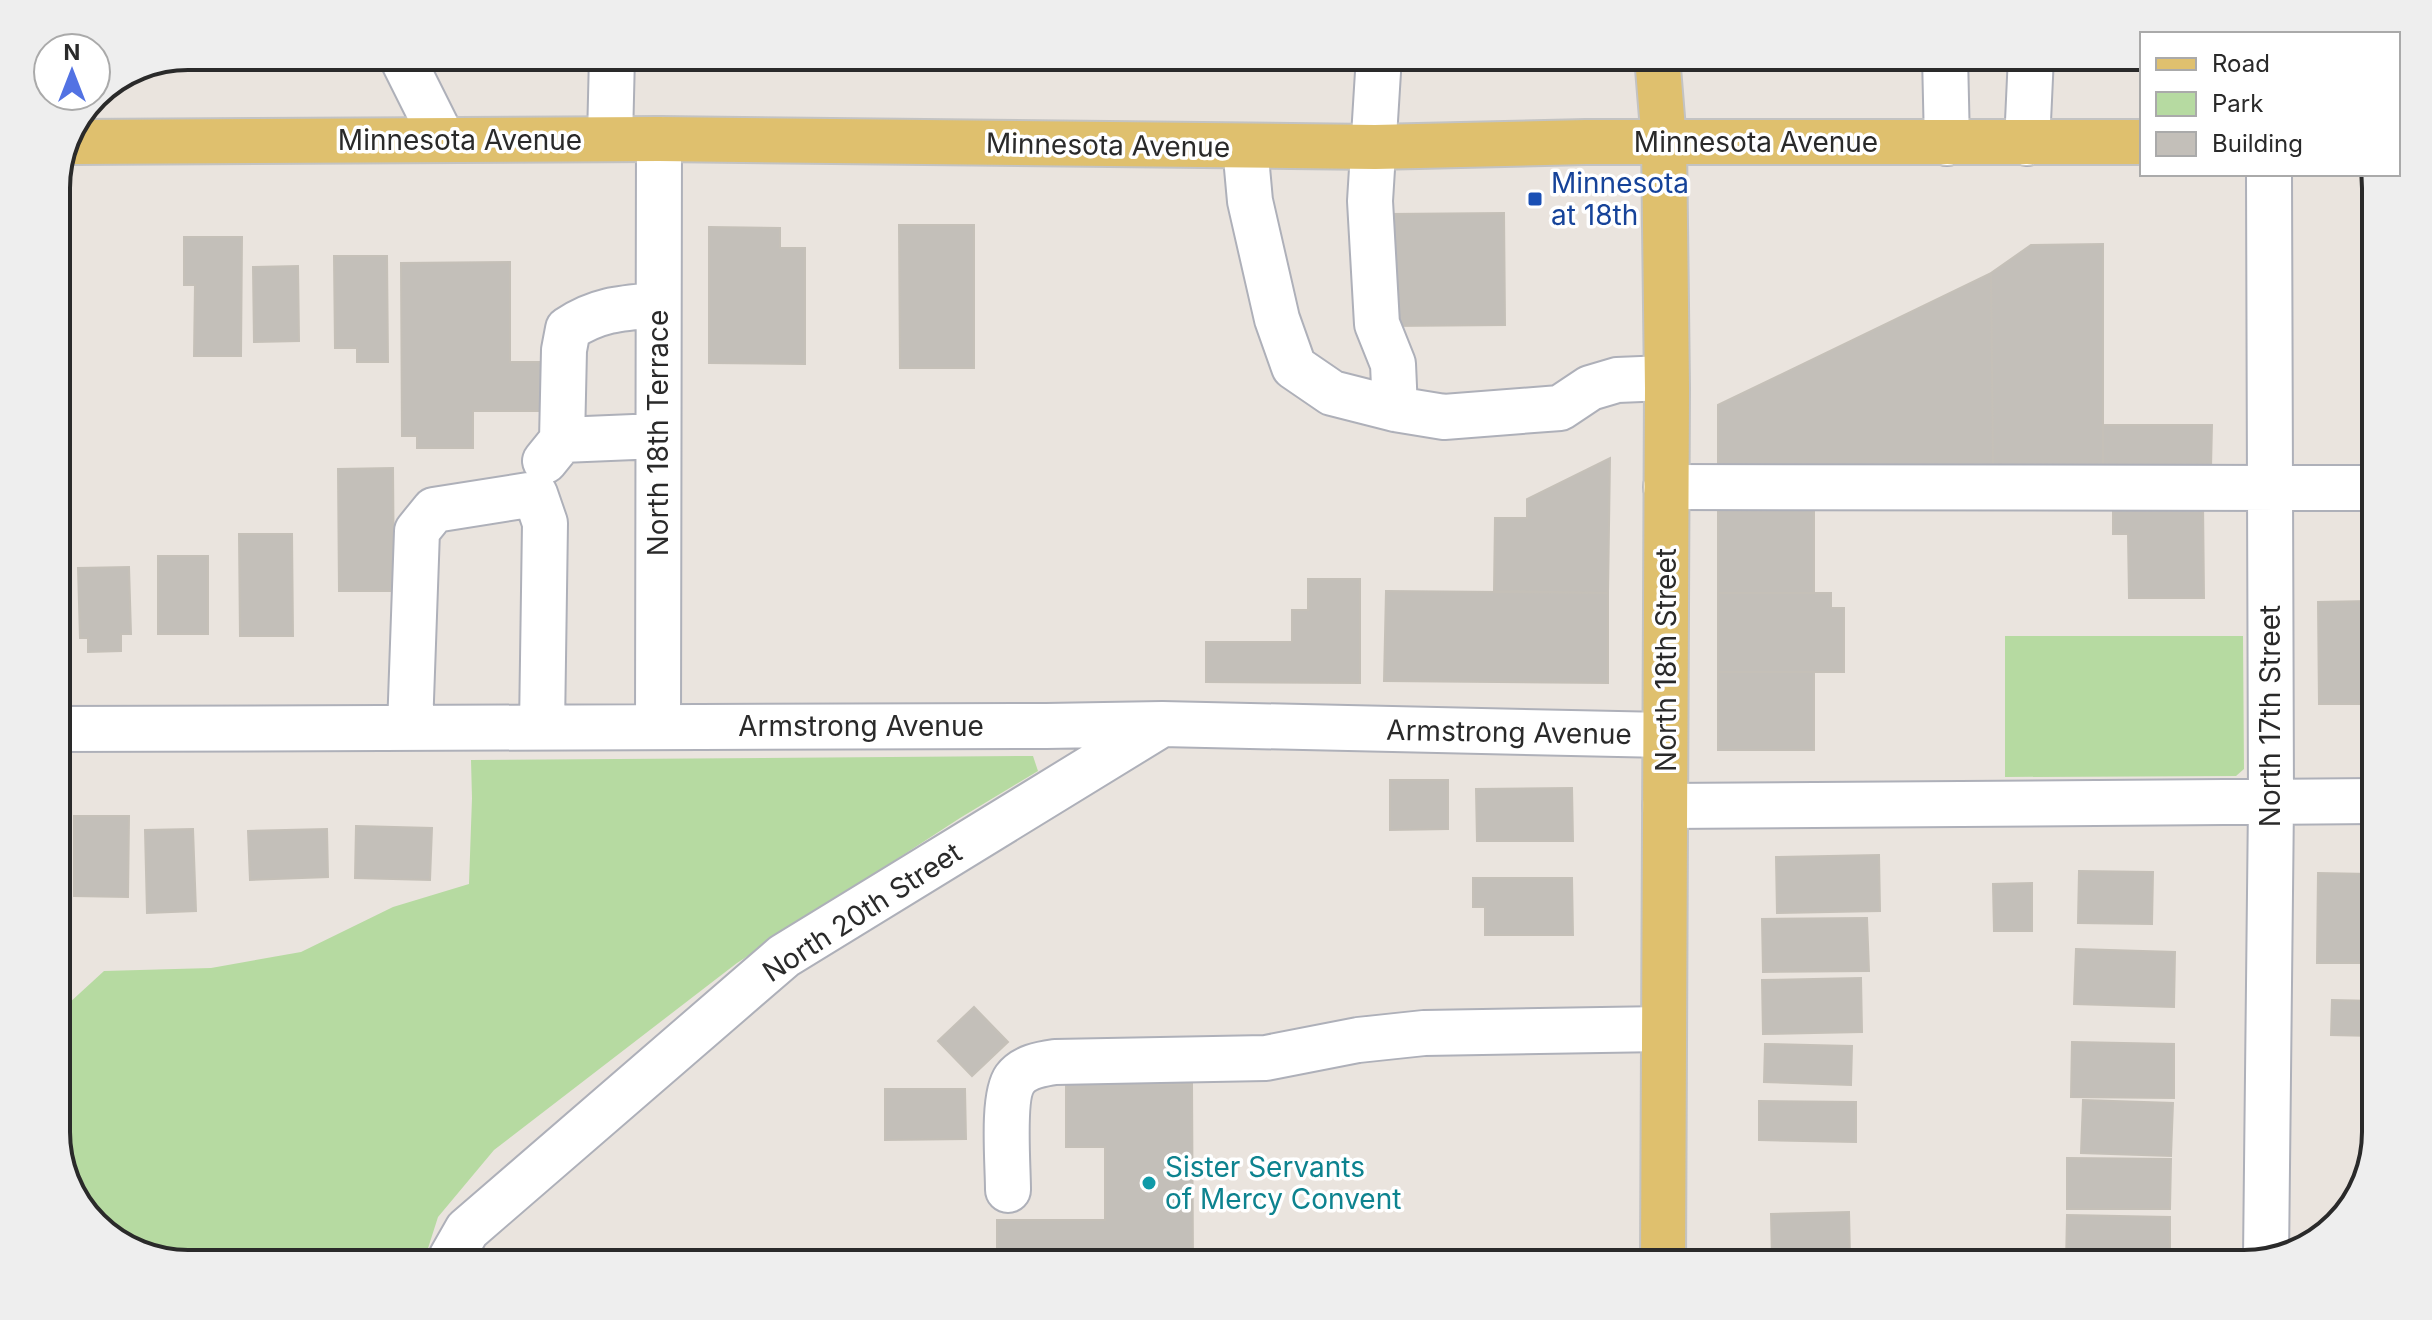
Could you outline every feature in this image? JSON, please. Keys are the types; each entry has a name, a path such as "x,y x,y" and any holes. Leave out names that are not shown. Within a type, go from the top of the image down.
{"main road":[{"name":"North 18th Street","path":"1658,70 1664,142 1666,378 1663,1250"},
{"name":"Minnesota Avenue","path":"80,142 659,139 1375,147 1664,142 2140,142"}],"street":[{"path":"408,70 443,140"},
{"path":"610,139 612,70"},
{"path":"1378,70 1370,201 1377,324 1393,364 1395,409"},
{"path":"1945,70 1947,143"},
{"path":"2027,143 2030,70"},
{"name":"North 18th Terrace","path":"658,726 659,139"},
{"path":"1245,146 1250,201 1277,319 1294,367 1332,393 1395,409 1444,417 1560,408 1590,388 1617,380 1666,378"},
{"name":"North 17th Street","path":"2266,1248 2271,802 2269,176"},
{"path":"542,727 545,523 535,494 545,460 562,440 564,350 568,329 585,318 612,309 658,305"},
{"path":"562,440 658,436"},
{"path":"1666,487 2362,488"},
{"path":"410,728 417,531 434,510 535,494"},
{"name":"Armstrong Avenue","path":"70,729 1162,724 1665,735"},
{"name":"North 20th Street","path":"456,1250 467,1230 784,956 1162,724"},
{"path":"1665,806 2362,801"},
{"path":"1008,1190 1008,1092 1017,1076 1034,1066 1055,1062 1266,1058 1358,1040 1424,1033 1663,1029"}],"green space":[{"path":"2005,636 2243,636 2244,769 2236,776 2005,777"},
{"path":"1033,756 1038,771 737,963 494,1150 438,1217 427,1250 165,1248 136,1238 110,1221 90,1198 72,1155 70,1002 104,971 211,968 301,952 393,907 469,884 471,760"}],"building":[{"path":"1504,213 1505,325 1391,326 1389,214"},
{"path":"899,225 974,225 974,368 900,368"},
{"path":"709,227 780,228 780,248 805,248 805,364 709,363"},
{"path":"184,237 242,237 241,356 194,356 195,285 184,285"},
{"path":"2103,244 2103,467 1993,466 1991,273 2031,245"},
{"path":"334,256 387,256 388,362 357,362 357,348 335,348"},
{"path":"510,262 510,362 555,362 555,411 473,411 473,448 417,448 417,436 402,436 401,263"},
{"path":"298,266 299,341 254,342 253,267"},
{"path":"1991,273 1993,466 1718,468 1718,405"},
{"path":"2103,425 2212,425 2211,467 2103,467"},
{"path":"1610,458 1608,593 1494,591 1495,518 1527,518 1527,499"},
{"path":"393,468 394,591 339,591 338,469"},
{"path":"1814,501 1814,593 1718,593 1718,502"},
{"path":"2113,503 2203,503 2204,598 2129,598 2128,534 2113,534"},
{"path":"239,534 292,534 293,636 240,636"},
{"path":"158,556 208,556 208,634 158,634"},
{"path":"129,567 131,634 121,634 121,651 88,652 88,638 80,638 78,568"},
{"path":"1308,579 1360,579 1360,683 1206,682 1206,642 1292,642 1292,610 1308,610"},
{"path":"1386,591 1608,593 1608,683 1384,681"},
{"path":"1718,593 1831,593 1831,608 1844,608 1844,672 1718,672"},
{"path":"2362,601 2362,704 2319,704 2318,602"},
{"path":"1718,672 1814,672 1814,750 1718,750"},
{"path":"1390,780 1448,780 1448,829 1390,830"},
{"path":"1572,788 1573,841 1477,841 1476,789"},
{"path":"74,816 129,816 128,897 74,896"},
{"path":"356,826 432,828 430,880 355,878"},
{"path":"193,829 196,911 147,913 145,830"},
{"path":"327,829 328,877 250,880 248,831"},
{"path":"1879,855 1880,911 1777,913 1776,857"},
{"path":"2079,871 2153,872 2152,924 2078,923"},
{"path":"2318,873 2362,874 2362,963 2317,963"},
{"path":"1473,878 1572,878 1573,935 1485,935 1485,907 1473,907"},
{"path":"2032,883 2032,931 1994,931 1993,884"},
{"path":"1867,918 1869,971 1763,972 1762,919"},
{"path":"2076,949 2175,952 2174,1007 2074,1004"},
{"path":"1861,978 1862,1032 1763,1034 1762,980"},
{"path":"2332,1000 2362,1001 2362,1036 2331,1035"},
{"path":"974,1007 1008,1042 972,1076 938,1041"},
{"path":"2072,1042 2174,1044 2174,1098 2071,1097"},
{"path":"1765,1044 1852,1046 1851,1085 1764,1082"},
{"name":"Sister Servants of Mercy Convent","path":"1066,1084 1192,1084 1193,1250 997,1250 997,1220 1105,1220 1105,1147 1066,1147"},
{"path":"885,1089 965,1089 966,1139 885,1140"},
{"path":"2083,1100 2173,1103 2171,1156 2081,1153"},
{"path":"1759,1101 1856,1102 1856,1142 1759,1140"},
{"path":"2067,1158 2171,1159 2170,1209 2067,1209"},
{"path":"1849,1212 1850,1250 1772,1250 1771,1214"},
{"path":"2067,1215 2170,1217 2170,1250 2066,1250"}],"place":[{"name":"Minnesota at 18th","path":"1535,199"},
{"name":"Sister Servants of Mercy Convent","path":"1149,1183"}]}
